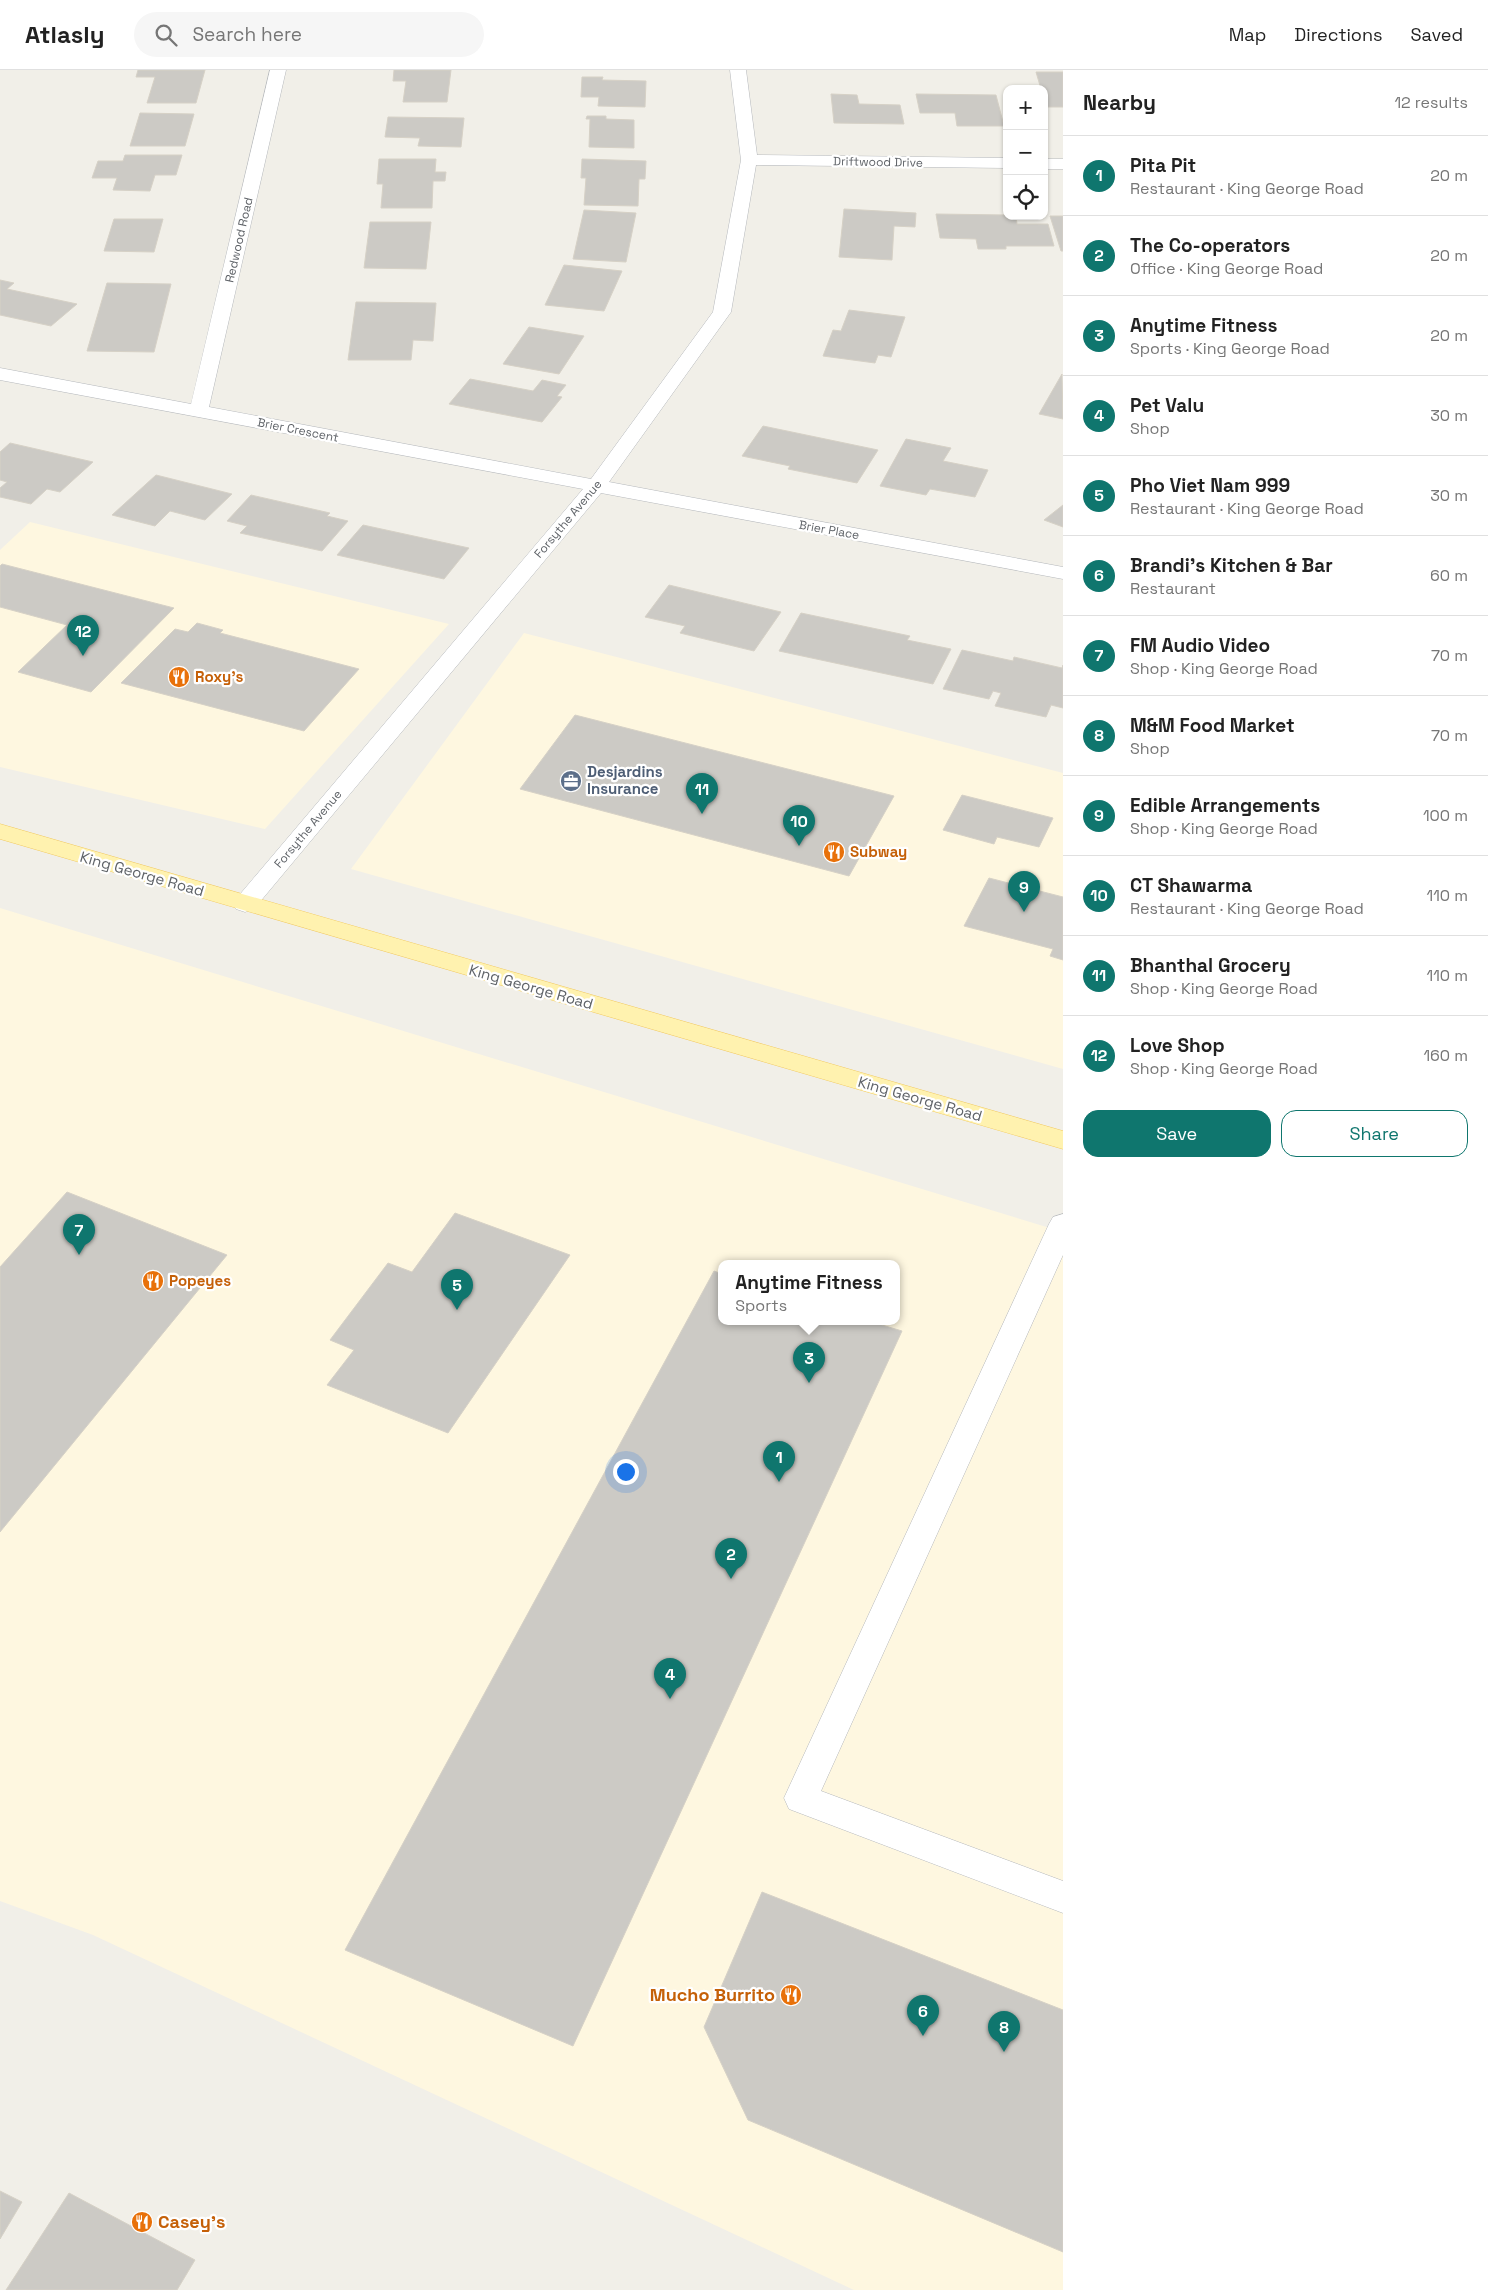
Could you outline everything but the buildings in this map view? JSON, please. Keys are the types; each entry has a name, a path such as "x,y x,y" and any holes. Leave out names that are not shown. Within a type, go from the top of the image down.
{"main road":[{"name":"King George Road","path":"0,831 245,904 1063,1140"}],"street":[{"name":"Redwood Road","path":"199,411 278,70"},
{"name":"Forsythe Avenue","path":"245,904 596,487 722,312 749,160 738,70"},
{"name":"Driftwood Drive","path":"749,160 1003,163"},
{"path":"1048,164 1063,164"},
{"name":"Brier Crescent","path":"0,374 596,487"},
{"name":"Brier Place","path":"596,487 1063,573"},
{"path":"1063,1224 801,1798 1063,1897"}],"shaded area":[{"path":"30,522 449,624 265,829 0,767 0,550"},
{"path":"524,633 1063,773 1063,1069 351,869"},
{"path":"0,908 1063,1232 1063,2290 854,2290 93,1935 0,1901"}],"place":[{"name":"Love Shop","path":"83,656"},
{"name":"Roxy's","path":"179,677"},
{"name":"Desjardins Insurance","path":"571,781"},
{"name":"Bhanthal Grocery","path":"702,814"},
{"name":"CT Shawarma","path":"799,846"},
{"name":"Subway","path":"834,852"},
{"name":"Edible Arrangements","path":"1024,912"},
{"name":"FM Audio Video","path":"79,1255"},
{"name":"Popeyes","path":"153,1281"},
{"name":"Pho Viet Nam 999","path":"457,1310"},
{"name":"Anytime Fitness","path":"809,1383"},
{"name":"Pita Pit","path":"779,1482"},
{"name":"The Co-operators","path":"731,1579"},
{"name":"Pet Valu","path":"670,1699"},
{"name":"Mucho Burrito","path":"791,1995"},
{"name":"Brandi's Kitchen & Bar","path":"923,2036"},
{"name":"M&M Food Market","path":"1004,2052"},
{"name":"Casey's","path":"142,2222"}]}
